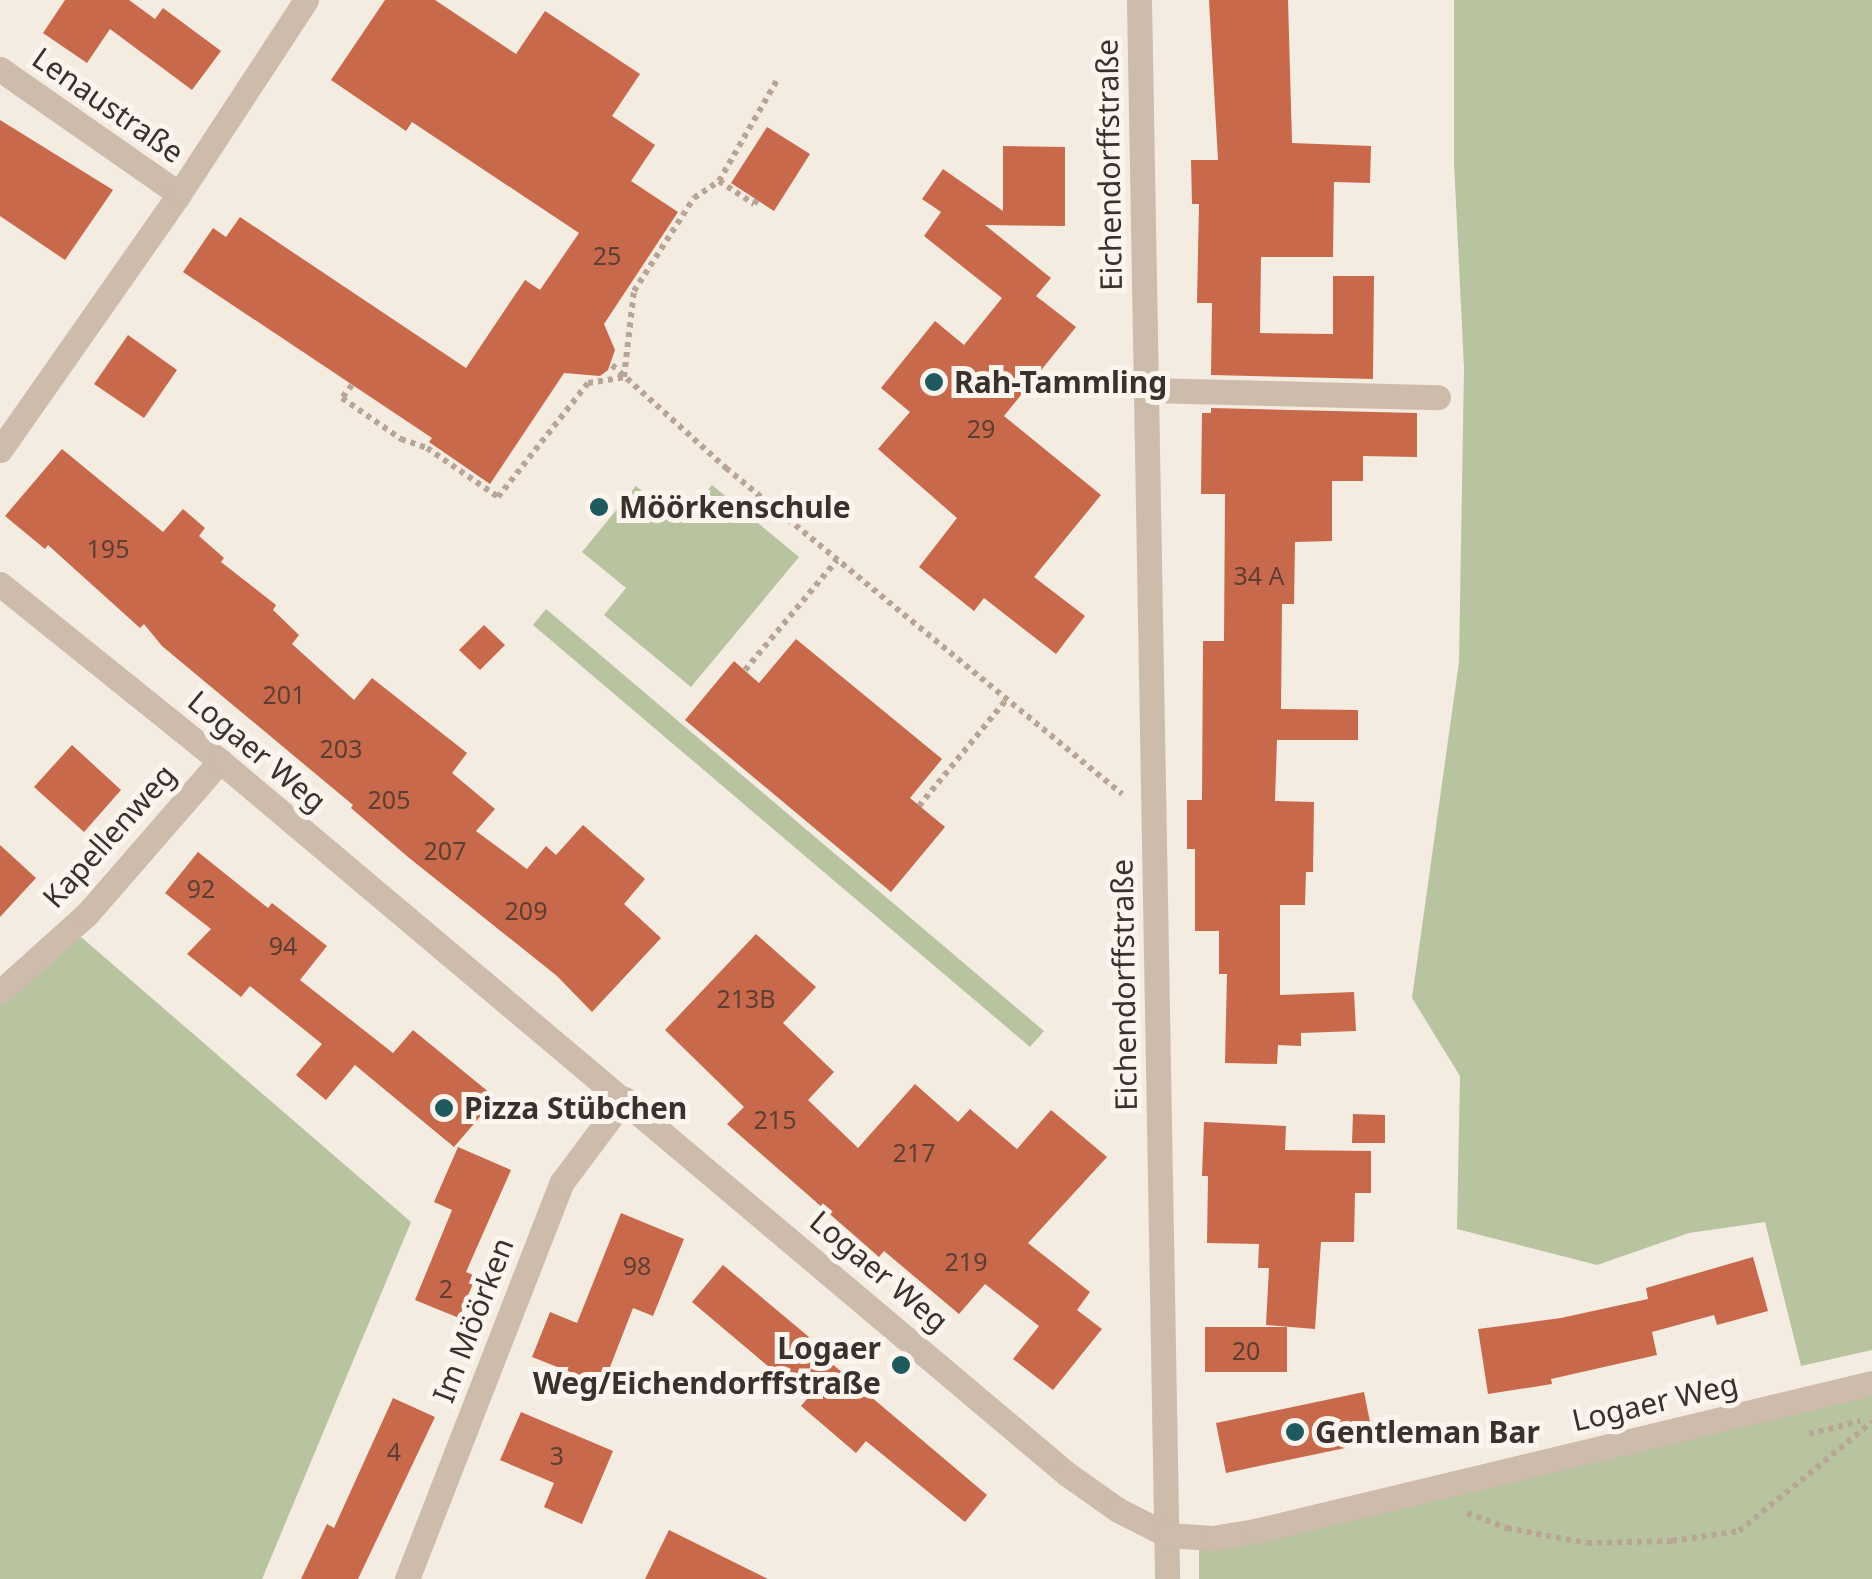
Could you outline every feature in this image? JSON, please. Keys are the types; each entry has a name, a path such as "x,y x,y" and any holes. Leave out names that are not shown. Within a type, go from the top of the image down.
{"street":[{"name":"Lenaustraße","path":"0,450 179,194 306,0"},
{"name":"Eichendorffstraße","path":"1139,0 1168,1579"},
{"name":"Lenaustraße","path":"0,69 179,194"},
{"path":"1146,390 1438,397"},
{"name":"Logaer Weg","path":"0,584 220,761 1067,1474 1118,1510 1167,1535 1212,1538 1255,1531 1872,1384"},
{"name":"Kapellenweg","path":"0,992 88,914 220,761"},
{"name":"Im Möörken","path":"407,1579 562,1182 624,1099"}],"path":[{"path":"624,377 634,291 694,198 719,181 777,80"},
{"path":"719,181 754,204 757,200"},
{"path":"612,364 837,560 1154,821"},
{"path":"352,385 342,398 498,497 587,379 624,377"},
{"path":"744,670 837,560"},
{"path":"919,806 1007,699"},
{"path":"1447,1516 1466,1512 1508,1528 1587,1543 1672,1540 1739,1531 1872,1422"}],"green space":[{"path":"1454,0 1872,0 1872,1350 1801,1366 1765,1222 1689,1233 1597,1265 1457,1229 1460,1076 1412,998 1459,662 1464,368 1454,162"},
{"path":"712,485 799,557 691,687 604,615 626,588 582,552 636,486 680,523"},
{"path":"546,609 1044,1031 1030,1047 533,625"},
{"path":"81,937 411,1222 262,1579 0,1579 0,1004"},
{"path":"1872,1394 1872,1579 1199,1579 1199,1550"}],"building":[{"path":"65,0 129,0 155,19 163,8 221,51 192,90 110,29 87,63 43,33"},
{"path":"385,0 435,0 516,54 545,11 640,74 612,116 655,145 631,181 678,212 604,324 615,350 608,370 600,376 564,373 490,484 429,442 432,438 183,272 213,228 226,237 240,217 466,368 525,280 540,290 579,233 412,122 406,131 331,80"},
{"path":"1209,0 1288,0 1292,143 1371,146 1370,183 1334,182 1333,257 1261,257 1260,333 1333,334 1333,276 1374,276 1373,379 1211,375 1212,303 1197,303 1199,204 1192,204 1191,160 1218,160"},
{"path":"0,120 113,190 65,260 0,216"},
{"path":"767,127 810,154 774,211 731,183"},
{"path":"1003,146 1065,147 1065,226 985,225 1051,278 1036,296 1076,327 1004,416 1101,495 1034,577 1085,616 1056,654 984,598 974,611 919,567 957,518 878,449 910,412 881,388 935,321 964,345 1002,298 924,236 941,212 922,199 943,169 1003,211"},
{"path":"128,335 177,370 144,418 94,384"},
{"path":"1211,408 1417,413 1417,457 1363,456 1363,481 1332,481 1332,541 1295,542 1294,604 1282,604 1281,709 1358,710 1358,740 1277,740 1275,801 1314,802 1313,872 1306,872 1305,905 1280,905 1280,995 1354,992 1356,1031 1301,1033 1301,1046 1278,1045 1277,1064 1225,1063 1227,974 1219,974 1219,931 1195,931 1195,849 1187,849 1187,800 1202,800 1203,641 1224,641 1225,494 1201,494 1202,413 1211,413"},
{"path":"62,449 163,532 183,509 205,528 199,536 224,558 221,562 276,605 273,610 299,635 292,644 354,700 372,678 467,753 452,773 495,809 476,831 527,869 546,846 556,855 583,825 645,879 624,904 661,938 592,1012 557,976 408,857 351,808 353,805 162,646 144,624 140,628 48,545 45,549 5,516"},
{"path":"484,625 505,645 480,670 459,650"},
{"path":"796,639 942,759 910,798 945,827 891,892 685,720 734,661 759,683"},
{"path":"72,745 121,790 84,832 34,787"},
{"path":"0,845 36,878 0,917"},
{"path":"198,852 268,908 272,903 327,946 300,980 393,1053 413,1030 496,1098 454,1147 355,1065 326,1100 296,1075 322,1044 250,986 241,997 187,954 211,929 165,893"},
{"path":"756,934 816,987 783,1023 834,1072 808,1100 858,1148 915,1084 958,1122 970,1109 1017,1149 1051,1110 1107,1157 1028,1243 1090,1292 1077,1310 1102,1329 1053,1390 1013,1359 1039,1326 985,1284 959,1314 884,1251 879,1257 727,1124 744,1107 665,1030"},
{"path":"1353,1114 1385,1115 1385,1143 1352,1143"},
{"path":"1204,1122 1286,1126 1285,1150 1371,1151 1371,1193 1355,1193 1354,1242 1321,1242 1315,1329 1266,1325 1269,1268 1258,1268 1259,1244 1207,1243 1208,1176 1202,1176"},
{"path":"458,1147 511,1170 466,1272 476,1276 459,1318 415,1300 452,1210 434,1202"},
{"path":"621,1213 684,1239 653,1316 633,1308 603,1385 532,1357 550,1312 577,1323"},
{"path":"1753,1257 1768,1311 1717,1325 1714,1315 1652,1332 1657,1355 1551,1379 1552,1384 1488,1394 1478,1329 1561,1318 1648,1299 1646,1288"},
{"path":"723,1265 809,1337 805,1341 987,1495 965,1522 866,1441 856,1453 801,1406 807,1399 692,1302"},
{"path":"1205,1327 1287,1327 1287,1372 1205,1372"},
{"name":"Gentleman Bar","path":"1364,1392 1374,1442 1226,1473 1216,1423"},
{"path":"393,1398 435,1417 358,1579 301,1579 327,1524 334,1528"},
{"path":"521,1412 613,1451 582,1524 544,1507 554,1483 500,1460"},
{"path":"669,1530 768,1579 645,1579"}],"place":[{"name":"Rah-Tammling","path":"934,382"},
{"name":"Möörkenschule","path":"599,507"},
{"name":"Pizza Stübchen","path":"444,1108"},
{"name":"Logaer Weg/Eichendorffstraße","path":"901,1365"},
{"name":"Gentleman Bar","path":"1295,1432"}]}
